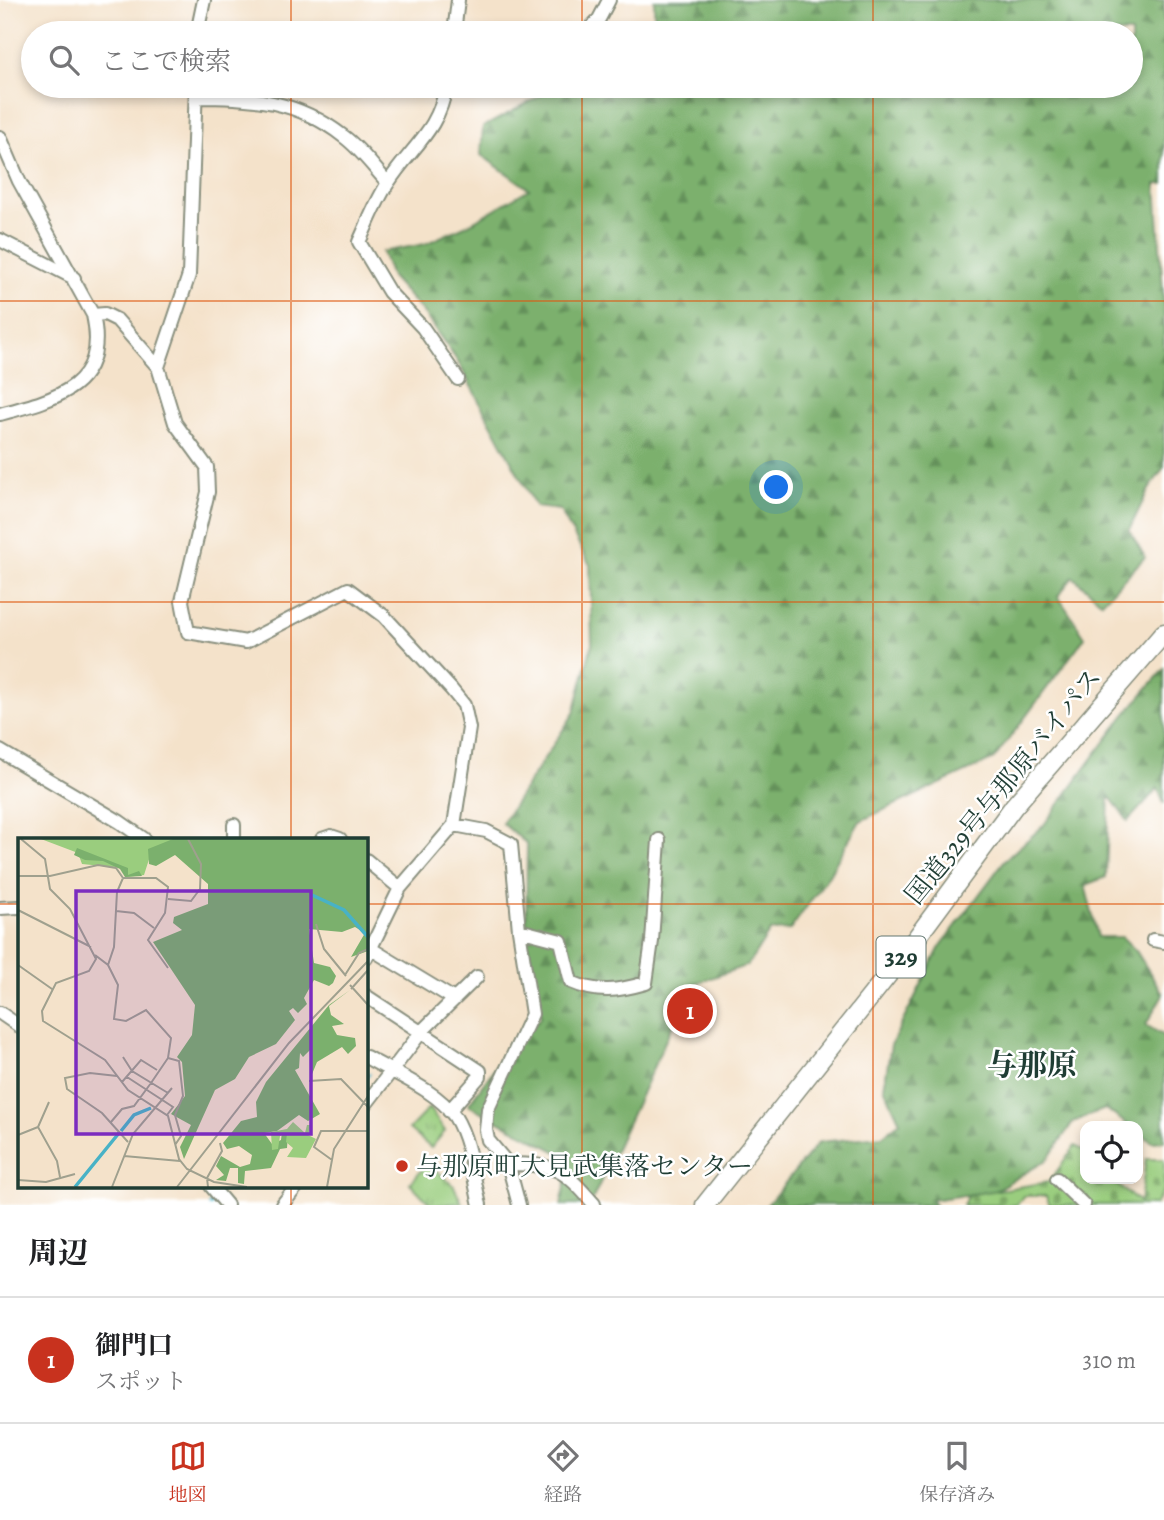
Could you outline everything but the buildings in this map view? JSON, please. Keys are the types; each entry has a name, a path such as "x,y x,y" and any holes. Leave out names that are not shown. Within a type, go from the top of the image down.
{"highway":[{"name":"国道329号与那原バイパス","path":"705,1205 906,952 1014,806 1096,708 1164,633"}],"street":[{"path":"200,21 204,0"},
{"path":"455,21 458,0"},
{"path":"597,21 609,0"},
{"path":"158,367 190,275 196,98"},
{"path":"256,98 287,105 344,136 388,183"},
{"path":"444,98 435,124 388,183 359,242 389,292 423,328 458,379"},
{"path":"0,137 19,181 93,315 98,337 93,364 83,379 65,393 0,414"},
{"path":"0,240 74,278"},
{"path":"93,315 105,314 117,320 158,367 175,423 207,467 208,492 182,601 188,632 246,642 348,589 384,616 464,705 469,728 454,825 400,888 368,951 454,999"},
{"path":"0,751 143,838"},
{"path":"234,825 234,838"},
{"path":"454,825 486,831 511,844 519,930 532,1014 488,1109 486,1130 488,1140 508,1164 519,1205"},
{"path":"519,930 561,941 571,982 586,989 614,992 646,983 652,941 659,839"},
{"path":"368,862 400,888"},
{"path":"0,908 18,907"},
{"path":"368,1101 422,1031 477,977"},
{"path":"368,997 480,1071 481,1076 449,1111"},
{"path":"0,1013 18,1025"},
{"path":"368,1058 449,1111 460,1127 480,1205"},
{"path":"508,1164 539,1165 568,1174 594,1204"},
{"path":"1057,1179 1084,1205"},
{"path":"213,1188 227,1205"},
{"path":"282,1205 296,1188"}],"green space":[{"path":"654,0 1164,0 1164,184 1156,184 1164,308 1164,467 1148,491 1129,530 1145,557 1102,602 1073,577 1058,596 1085,637 994,759 860,821 827,878 790,930 770,931 748,965 691,985 590,1205 561,1205 571,1159 468,1105 503,1057 541,1017 526,936 527,844 502,823 574,713 592,644 590,565 560,510 536,507 458,362 423,312 391,277 382,252 425,244 467,225 529,189 481,155 483,127 537,98 1143,98 1143,21 655,21"},
{"path":"1164,669 1164,804 1158,788 1128,821 1109,796 1106,877 1085,885 1098,937 1122,937 1136,951 1163,994 1146,1025 1164,1036 1164,1141 1152,1142 1143,1136 1143,1121 1123,1121 1105,1109 1073,1122 1047,1160 994,1191 931,1200 935,1205 767,1205 819,1142 882,1136 900,1122 884,1087 891,1045 940,947 1005,860 1043,826 1123,717"},
{"path":"429,1108 445,1131 431,1148 409,1129"},
{"path":"1075,1146 1080,1148 1080,1184 1115,1184 1140,1202 1146,1159 1164,1159 1164,1189 1155,1205 1050,1205 1046,1196 1023,1196 1017,1205 963,1205 968,1195 1049,1182"},
{"path":"428,1163 454,1186 462,1203 431,1205 410,1183"}],"waterway":[{"path":"210,1205 215,1197"}],"place":[{"name":"御門口","path":"690,1011"},
{"name":"与那原町大見武集落センター","path":"402,1166"}],"district":[{"name":"与那原","path":"1032,1065"}]}
